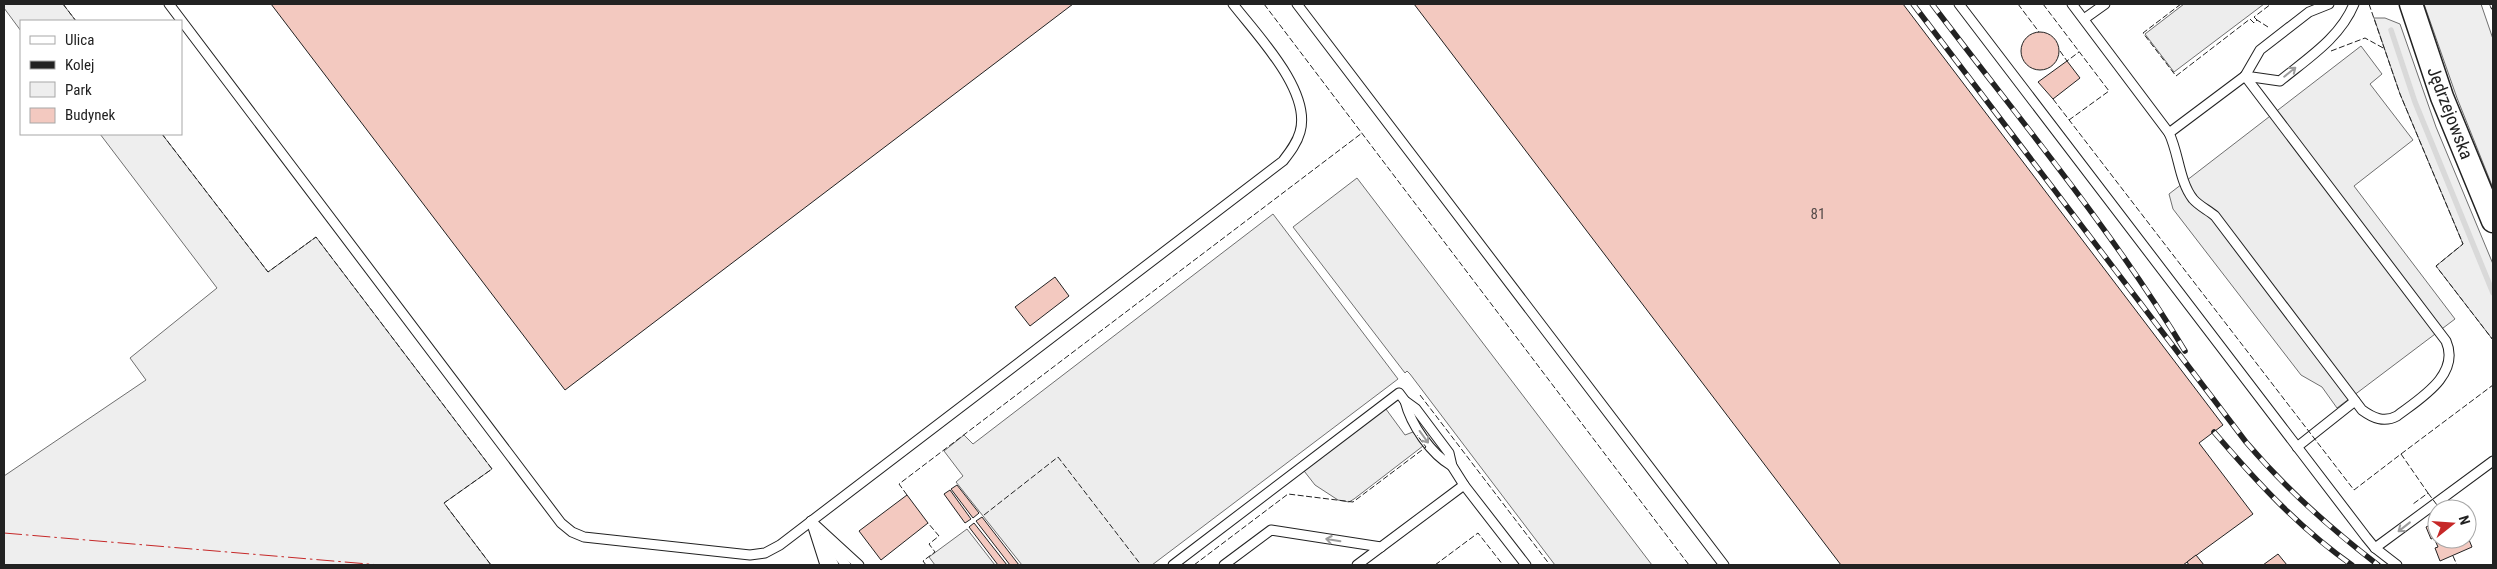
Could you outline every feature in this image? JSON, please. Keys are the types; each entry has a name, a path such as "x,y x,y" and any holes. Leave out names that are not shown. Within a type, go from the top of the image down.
{"street":[{"name":"Jędrzejowska","path":"2411,4 2442,97 2493,221"}],"lane":[{"path":"170,4 561,523 572,532 584,537 750,555 765,553 780,545 1283,161 1294,148 1301,130 1302,114 1296,92 1286,74 1233,4"},
{"path":"1297,4 1724,565"},
{"path":"1959,4 2375,548 2397,565"},
{"path":"2072,4 2169,133 2176,147 2186,186 2194,200 2214,216 2362,410 2378,419 2390,420 2439,381 2449,361 2449,346 2245,76"},
{"path":"2084,20 2105,4"},
{"path":"2169,133 2245,76 2260,50 2309,12 2329,4"},
{"path":"2245,76 2280,81 2337,34 2348,20 2354,4"},
{"path":"1173,565 1398,393 1405,402 1416,409 1449,453 1452,466 1464,485 1526,565"},
{"path":"2297,447 2355,401"},
{"path":"2375,548 2493,461"},
{"path":"1357,565 1464,485"},
{"path":"811,521 824,565"},
{"path":"811,521 834,565"},
{"path":"811,521 846,565"},
{"path":"811,521 859,565"},
{"path":"1224,565 1271,530 1381,547"}],"green space":[{"path":"4,4 63,4 75,20 20,20 20,30 4,8"},
{"path":"2424,4 2481,4 2493,39 2493,188 2457,98"},
{"path":"2374,18 2385,18 2400,24 2436,127 2493,264 2493,340 2436,266 2463,244 2400,94"},
{"path":"101,135 163,135 268,272 316,237 492,469 444,503 491,565 4,565 4,476 146,380 130,358 217,288"}],"shaded area":[{"path":"2184,4 2264,4 2174,72 2145,34"},
{"path":"2361,46 2382,74 2370,84 2413,140 2354,186 2455,319 2337,408 2322,387 2301,375 2173,209 2169,194"},
{"path":"1357,178 1652,565 1555,565 1410,374 1407,371 1405,373 1293,227"},
{"path":"1273,214 1398,379 1152,565 1022,565 956,482 963,476 944,451 964,435 973,444"},
{"path":"1383,405 1405,435 1413,432 1423,446 1354,499 1349,502 1338,500 1315,485 1301,467"},
{"path":"967,529 995,565 935,565 929,557"}],"building":[{"path":"271,4 1073,4 565,390"},
{"path":"1414,4 1903,4 2223,425 2199,443 2253,514 2183,565 1841,565"},
{"path":"2040,32 2054,37 2059,51 2054,65 2040,70 2026,65 2021,51 2026,37"},
{"path":"2067,61 2080,78 2053,99 2038,82"},
{"path":"1055,277 1069,296 1030,326 1015,307"},
{"path":"957,485 979,513 973,518 951,489"},
{"path":"950,490 971,519 965,523 944,494"},
{"path":"907,495 928,523 881,560 859,531"},
{"path":"982,517 1019,565 1010,565 976,521"},
{"path":"974,523 1007,565 998,565 969,527"},
{"path":"2435,549 2467,549 2440,561"},
{"path":"2278,554 2287,565 2263,565"},
{"path":"2196,555 2204,565 2189,565 2187,562"}],"waterway":[{"path":"2391,30 2415,102 2493,293"}],"railway":[{"path":"1913,4 2246,442 2309,507 2378,565"},
{"path":"1932,4 2095,217 2156,305 2185,351"},
{"path":"2214,432 2296,520 2352,565"}],"fence":[{"path":"63,4 75,20"},
{"path":"1264,4 1689,565"},
{"path":"2018,4 2039,32"},
{"path":"2043,4 2109,91 2069,120"},
{"path":"2181,4 2143,33 2176,76 2250,19 2254,23 2257,20 2268,27"},
{"path":"2257,20 2254,17 2271,4"},
{"path":"2369,4 2400,94 2463,244 2436,266 2493,340"},
{"path":"2331,51 2365,38 2385,49"},
{"path":"2060,51 2067,61 2079,52"},
{"path":"2053,99 2354,490 2401,454 2428,493 2413,504"},
{"path":"907,495 899,484 1362,133"},
{"path":"163,135 268,272 316,237 492,469 444,503 491,565"},
{"path":"2401,454 2493,385"},
{"path":"1420,395 1550,565"},
{"path":"1194,565 1288,494 1353,502 1426,447 1417,435"},
{"path":"984,515 1058,457 1141,565"},
{"path":"2428,493 2432,499"},
{"path":"926,565 923,561 935,552 929,544 939,536 928,523"},
{"path":"1435,565 1478,533 1503,565"},
{"path":"2453,556 2457,565"}],"power":[{"path":"4,533 380,565"}]}
